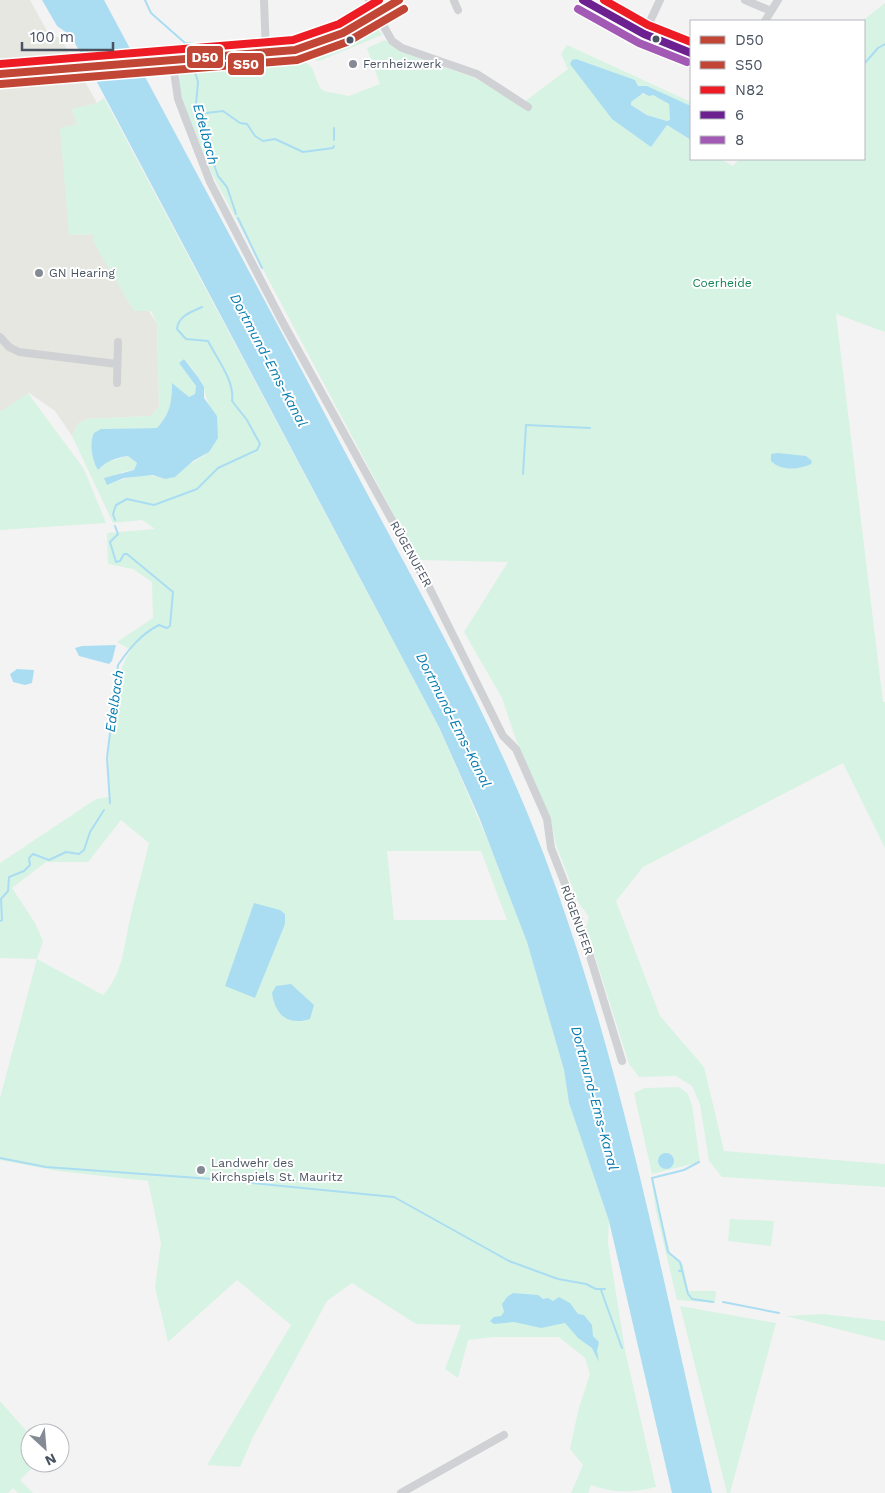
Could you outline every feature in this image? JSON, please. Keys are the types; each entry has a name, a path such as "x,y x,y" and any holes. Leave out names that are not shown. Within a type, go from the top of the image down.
{"street":[{"path":"264,0 266,52"},
{"path":"369,0 392,41 402,48 476,74 528,107"},
{"path":"0,74 172,58 295,50 318,43 376,15 399,0"},
{"path":"454,0 458,10"},
{"path":"582,0 644,34 690,53"},
{"path":"644,34 660,0"},
{"path":"745,0 771,11"},
{"path":"766,20 778,0"},
{"name":"RÜGENUFER","path":"172,58 178,99 210,182 282,321 430,589 503,736 516,749 524,764 547,819 551,848 579,920 622,1061"},
{"path":"0,337 9,347 20,352 117,364"},
{"path":"117,383 118,342"},
{"path":"401,1493 504,1435"}],"shaded area":[{"path":"0,0 30,0 47,31 61,39 97,103 72,110 78,124 69,235 94,234 157,323 159,407 151,416 86,419 78,424 72,436 55,411 29,393 0,412"}],"green space":[{"name":"Coerheide","path":"885,3 885,332 836,314 883,702 885,702 885,848 843,763 643,867 616,901 660,1016 704,1067 724,1151 885,1164 885,1187 722,1177 709,1161 700,1104 692,1086 676,1076 639,1077 629,1064 586,928 589,917 578,902 556,845 550,817 515,737 502,698 464,632 508,562 418,560 211,172 182,99 177,78 180,77 180,66 188,63 301,57 312,68 320,88 324,91 349,96 380,84 367,48 385,40 401,52 475,78 520,105 568,69 561,54 567,45 690,102 690,106 647,86 638,86 635,80 616,75 651,147 667,125 690,139 690,160 722,160 733,166 738,160 865,160 865,20 863,20"},
{"path":"376,26 382,35 319,61 314,60 313,51 338,44"},
{"path":"640,94 653,95 669,104 670,120 667,121 648,115 631,105 631,102"},
{"path":"104,98 439,727 505,881 527,942 564,1070 569,1103 609,1221 608,1243 625,1350 656,1487 623,1491 607,1490 591,1485 588,1493 571,1493 583,1465 570,1449 578,1411 590,1374 585,1358 559,1337 493,1337 468,1340 458,1378 445,1369 461,1325 416,1324 352,1283 327,1301 253,1437 240,1467 207,1465 291,1325 237,1280 168,1342 155,1287 161,1243 148,1181 58,1171 0,1160 0,1098 37,959 0,958 0,863 96,799 109,797 109,743 114,699 124,662 131,650 117,642 153,618 152,582 133,569 108,564 107,533 155,529 142,520 113,523 72,436 78,424 86,419 151,416 159,407 157,323 151,311 134,311 94,243 94,234 69,235 60,128 77,124 72,109 97,103","holes":["184,359 200,379 209,405 217,416 205,455 165,479 143,476 107,485 122,472 134,470 137,463 128,456 104,463 94,463 94,455 101,429 157,428 165,418 169,408 172,384 189,397 195,395 196,386 179,363","121,820 149,843 121,961 114,979 103,995 37,959 43,941 35,923 12,888 46,862 88,862","387,851 481,851 507,920 394,920"]},
{"path":"28,393 84,469 106,523 0,530 0,412"},
{"path":"679,1087 688,1094 692,1105 700,1162 652,1174 634,1093 645,1088"},
{"path":"651,1176 671,1256 683,1264 688,1291 716,1291 715,1303 677,1300 656,1211"},
{"path":"730,1219 774,1221 771,1246 728,1241"},
{"path":"680,1306 776,1323 730,1493 727,1493"},
{"path":"823,1314 885,1321 885,1341 786,1316"},
{"path":"0,1401 20,1424 20,1473 27,1473 20,1480 33,1493 18,1493 13,1488 8,1493 0,1493"}],"water":[{"name":"Dortmund-Ems-Kanal","path":"42,0 104,0 435,619 504,759 544,855 572,933 596,1012 638,1171 712,1493 672,1493 609,1221 569,1103 564,1070 527,942 479,817 439,727 89,67 70,35 57,26"},
{"path":"576,59 635,80 638,86 647,86 690,106 690,139 667,125 651,147 612,119 570,64 572,60","holes":["643,93 649,96 653,95 669,104 670,120 667,121 647,115 631,105 631,102"]},
{"path":"184,359 204,387 204,398 217,416 218,438 209,452 193,461 175,477 165,479 153,475 124,478 107,485 104,478 134,470 137,463 128,456 108,462 98,470 92,452 92,437 94,433 101,429 157,428 165,418 169,407 172,383 189,397 195,394 196,386 179,363"},
{"path":"771,454 806,456 812,461 811,464 801,467 790,469 780,467 771,461"},
{"path":"116,645 112,661 109,664 79,656 75,648 82,646"},
{"path":"17,669 34,670 32,683 25,685 13,682 10,674"},
{"path":"254,903 280,910 285,914 285,924 255,998 225,986"},
{"path":"291,984 314,1005 310,1019 302,1021 289,1020 276,1007 272,993 276,986"},
{"path":"666,1153 672,1155 674,1161 672,1167 666,1169 660,1167 658,1161 660,1155"},
{"path":"513,1293 538,1295 543,1299 548,1298 553,1301 559,1297 570,1303 578,1314 584,1315 592,1325 593,1336 599,1342 597,1351 599,1362 592,1348 578,1338 565,1323 541,1328 514,1322 494,1324 490,1321 494,1317 501,1316 504,1312 502,1304"}],"pier":[{"path":"137,56 144,68 89,74 83,61"}],"waterway":[{"name":"Edelbach","path":"145,0 151,13 185,43 210,45 211,50"},
{"path":"865,63 878,48 885,44"},
{"name":"Edelbach","path":"212,62 213,66 195,72 198,82 196,104 218,176 227,187 236,214"},
{"path":"198,114 223,111 240,123 247,124 255,136 263,141 275,139 303,152 333,148 334,146"},
{"path":"334,128 334,140"},
{"name":"Edelbach","path":"238,218 262,268"},
{"name":"Edelbach","path":"115,520 113,514 116,505 127,499 154,505 197,489 218,468 257,450 260,444 247,420 232,401 231,386 225,370 208,341 186,339 177,329 182,318 202,307"},
{"path":"523,474 526,425 590,428"},
{"name":"Edelbach","path":"110,803 107,758 118,665 141,637 159,625 167,628 170,626 173,592 127,554 124,554 120,561 116,562 110,542 118,534 115,526"},
{"name":"Edelbach","path":"0,921 2,920 1,899 8,891 9,877 24,871 30,865 29,858 33,854 49,860 66,852 79,854 84,850 90,832 104,810"},
{"path":"0,1158 46,1167 212,1179 394,1197 509,1261 558,1279 586,1284 596,1289 605,1289"},
{"path":"679,1271 682,1270 680,1262 668,1252 652,1178 684,1170 699,1162"},
{"path":"682,1270 688,1294 692,1299 713,1302"},
{"path":"601,1290 622,1348"},
{"path":"723,1302 779,1313"}],"transit line":[{"name":"N82","path":"0,64 293,40 339,24 379,0"},
{"name":"D50","path":"0,74 295,50 343,33 399,0"},
{"name":"6","path":"583,0 644,34 690,53"},
{"name":"N82","path":"604,0 648,25 690,42"},
{"name":"S50","path":"1,84 297,60 347,42 404,9"},
{"name":"8","path":"578,9 639,43 687,62"}],"place":[{"name":"Fernheizwerk","path":"353,64"},
{"name":"GN Hearing","path":"39,273"},
{"name":"Landwehr des Kirchspiels St. Mauritz","path":"201,1170"}]}
